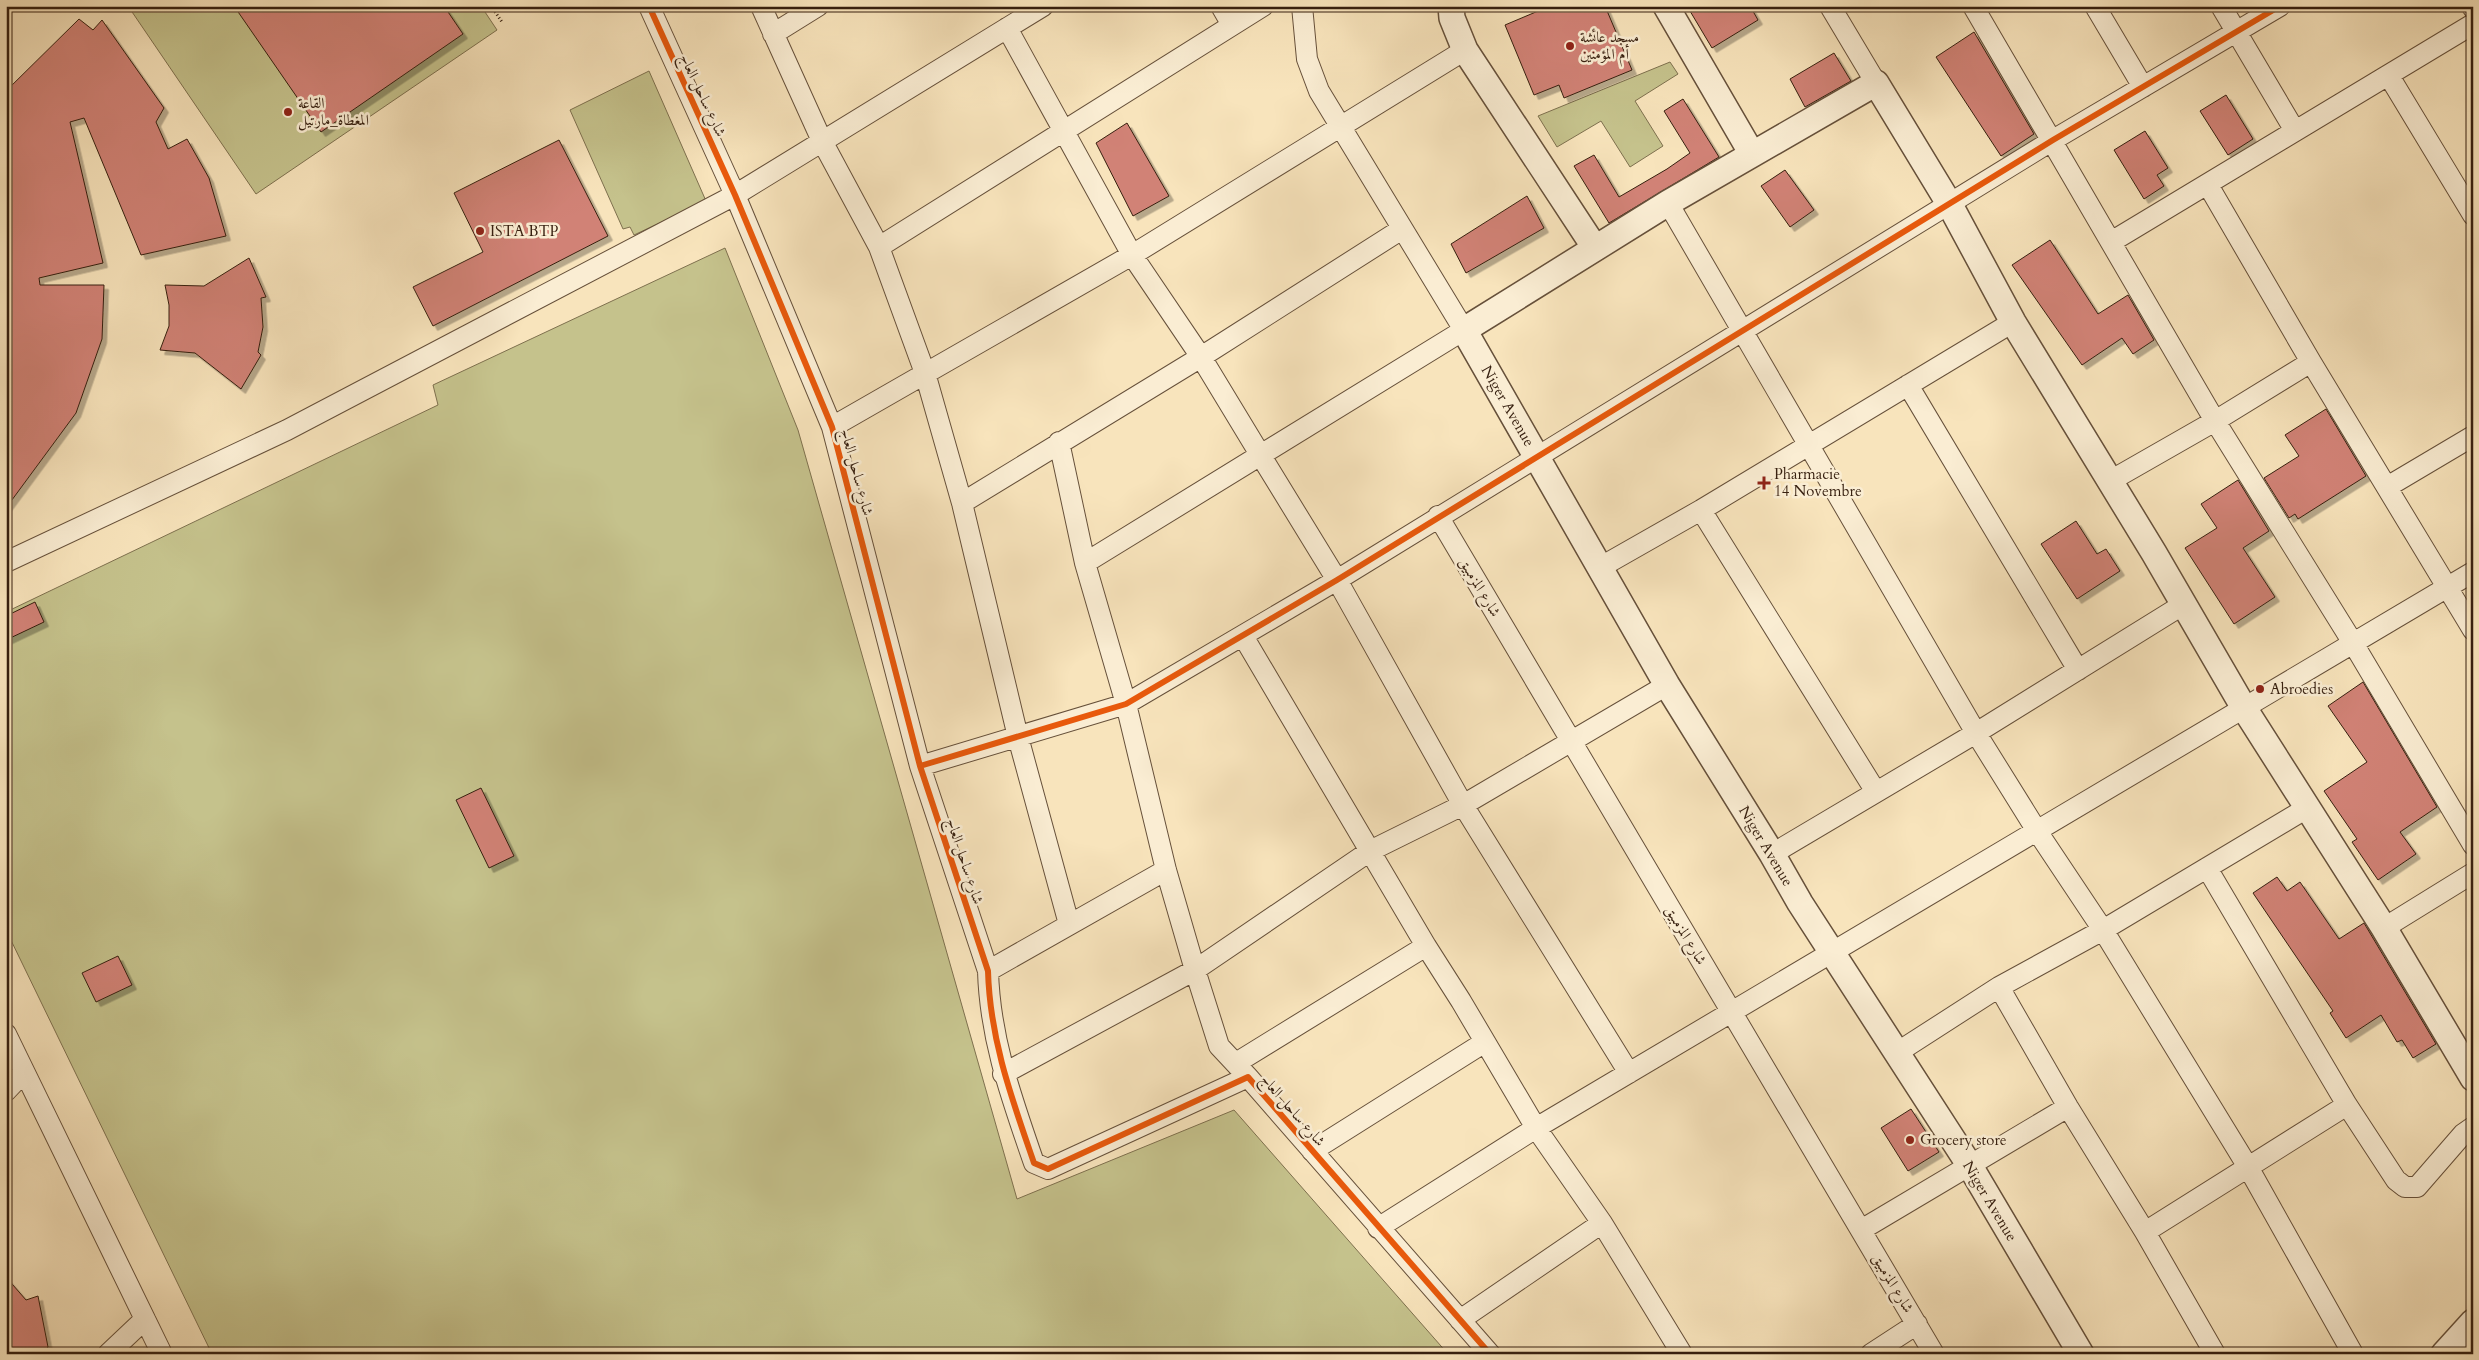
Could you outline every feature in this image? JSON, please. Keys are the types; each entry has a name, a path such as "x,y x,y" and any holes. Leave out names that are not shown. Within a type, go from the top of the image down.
{"street":[{"name":"شارع ساحل العاج","path":"649,6 735,195 832,427 920,766 988,971 989,1005 1004,1074 1034,1163 1048,1169 1242,1070 1490,1354"},
{"path":"761,6 822,142 879,247 925,373 962,503 1018,738 1069,924"},
{"path":"773,34 818,6"},
{"path":"6,562 288,430 735,195 1043,6"},
{"path":"1221,6 1232,25"},
{"path":"879,247 1262,6"},
{"path":"1302,6 1307,59 1319,92 1464,330"},
{"path":"1452,6 1452,18 1465,50 1595,248"},
{"path":"1666,6 1752,154"},
{"path":"1830,6 1950,205 2014,322 2184,604 2244,708 2384,928 2473,1078"},
{"path":"1973,6 2053,140 2215,421 2353,643 2473,845"},
{"path":"2095,6 2143,87"},
{"path":"2221,6 2294,131"},
{"path":"920,766 1126,704 1336,580 1950,205 2053,140 2280,6"},
{"path":"2112,242 2294,131 2390,76 2473,24"},
{"path":"1007,28 1132,255 1201,357 1336,580 1463,804 1629,1073"},
{"path":"832,427 1132,255 1465,50"},
{"path":"2390,76 2473,215"},
{"path":"1085,563 1668,203 1876,82"},
{"path":"2208,185 2311,362 2473,630"},
{"path":"1668,203 1976,733 2037,831 2103,930 2248,1167 2353,1354"},
{"path":"962,503 1201,357 1402,229"},
{"path":"1599,568 1701,510 2014,322"},
{"name":"Niger Avenue","path":"1464,330 1667,685 1772,854 1800,903 1970,1166 2080,1354"},
{"path":"2110,481 2215,421 2311,362"},
{"path":"1908,385 2078,670"},
{"path":"2387,486 2473,436"},
{"path":"1059,442 1085,563 1126,704 1166,870 1219,1046 1242,1070 1426,946"},
{"path":"1701,510 1876,792"},
{"name":"شارع المزمبيق","path":"1438,516 1918,1324 1934,1354"},
{"path":"1378,1228 1536,1128 2473,572"},
{"path":"1772,854 1976,733 2184,604"},
{"path":"1243,636 1536,1128 1602,1223 1682,1354"},
{"path":"1004,1074 1195,970 1370,851 1463,804 1667,685"},
{"path":"1898,1052 2000,987 2103,930 2307,808"},
{"path":"2206,868 2346,1105 2390,1173 2404,1187 2411,1189 2426,1180 2463,1134 2473,1127"},
{"path":"988,971 1166,870"},
{"path":"2384,928 2473,873"},
{"path":"2000,987 2068,1107 2145,1232 2216,1354"},
{"path":"6,1034 162,1354"},
{"path":"1312,1151 1485,1042"},
{"path":"6,1091 24,1072"},
{"path":"2145,1232 2346,1105"},
{"path":"1861,1230 2068,1107"},
{"path":"1460,1320 1602,1223"},
{"path":"108,1354 145,1319"},
{"path":"2444,1354 2473,1322"},
{"path":"1871,1354 1918,1324"}],"path":[{"path":"491,6 502,22"}],"shaded area":[{"name":"القاعة المغطاة_مارتيل","path":"128,6 481,6 497,30 256,194"},
{"path":"1670,62 1678,74 1635,101 1663,146 1630,167 1601,121 1557,147 1538,116"},
{"path":"649,71 706,201 634,235 630,227 623,229 570,110"},
{"path":"725,248 798,430 1017,1199 1234,1110 1448,1354 212,1354 6,930 6,612 438,405 433,385"}],"building":[{"path":"234,6 444,6 463,34 321,132"},
{"path":"1550,6 1605,6 1632,70 1564,98 1559,85 1534,95 1505,25"},
{"path":"1687,6 1750,6 1758,20 1712,48"},
{"path":"79,19 93,30 102,20 164,108 156,122 168,149 187,139 209,178 226,236 141,255 84,118 70,122 103,263 39,278 40,285 104,285 102,339 76,413 6,508 6,324 11,313 6,272 6,91"},
{"path":"1974,32 2034,134 2001,156 1936,57"},
{"path":"1834,53 1851,81 1805,107 1790,79"},
{"path":"2226,95 2253,139 2228,155 2200,111"},
{"path":"1683,99 1719,157 1609,223 1574,166 1594,155 1619,197 1667,169 1690,153 1664,111"},
{"path":"1127,123 1169,196 1133,216 1096,143"},
{"path":"2145,131 2168,168 2157,175 2164,186 2144,199 2114,150"},
{"path":"559,140 608,236 433,326 413,287 483,252 454,193"},
{"path":"1785,170 1814,210 1790,227 1761,186"},
{"path":"1527,196 1544,228 1466,273 1451,244"},
{"path":"2050,240 2098,314 2128,295 2154,340 2133,354 2122,338 2082,365 2012,265"},
{"path":"249,258 266,297 261,298 263,327 258,352 261,355 241,389 195,353 160,350 169,326 169,305 165,285 204,286"},
{"path":"2326,409 2366,476 2298,519 2295,514 2289,518 2264,478 2299,456 2285,435"},
{"path":"2238,480 2269,531 2243,548 2275,597 2234,624 2185,548 2217,528 2201,504"},
{"path":"2076,521 2097,554 2106,549 2120,571 2077,599 2041,544"},
{"path":"35,602 44,622 6,640 6,616"},
{"path":"2363,682 2437,807 2400,832 2416,854 2378,880 2352,842 2357,839 2324,791 2367,762 2328,706"},
{"path":"481,788 514,856 489,868 456,800"},
{"path":"2277,877 2287,891 2300,882 2339,939 2364,923 2436,1044 2413,1058 2402,1040 2397,1042 2381,1015 2346,1038 2330,1013 2333,1011 2253,893"},
{"path":"118,956 132,985 96,1002 82,973"},
{"name":"Grocery store","path":"1911,1109 1939,1152 1908,1171 1881,1128"},
{"path":"6,1277 26,1300 38,1296 48,1347 42,1354 6,1354"}],"cycle path":[{"path":"649,6 735,195 832,427 920,766 988,971 993,1021 998,1045 1010,1092 1034,1163 1048,1169 1248,1077 1490,1354"},
{"path":"920,766 1126,704 1337,580 2053,140 2280,6"}],"place":[{"name":"مسجد عائشة أم المؤمنين","path":"1570,46"},
{"name":"القاعة المغطاة_مارتيل","path":"288,112"},
{"name":"ISTA BTP","path":"480,231"},
{"name":"Pharmacie 14 Novembre","path":"1764,483"},
{"name":"Abroedies","path":"2260,689"},
{"name":"Grocery store","path":"1910,1140"}]}
